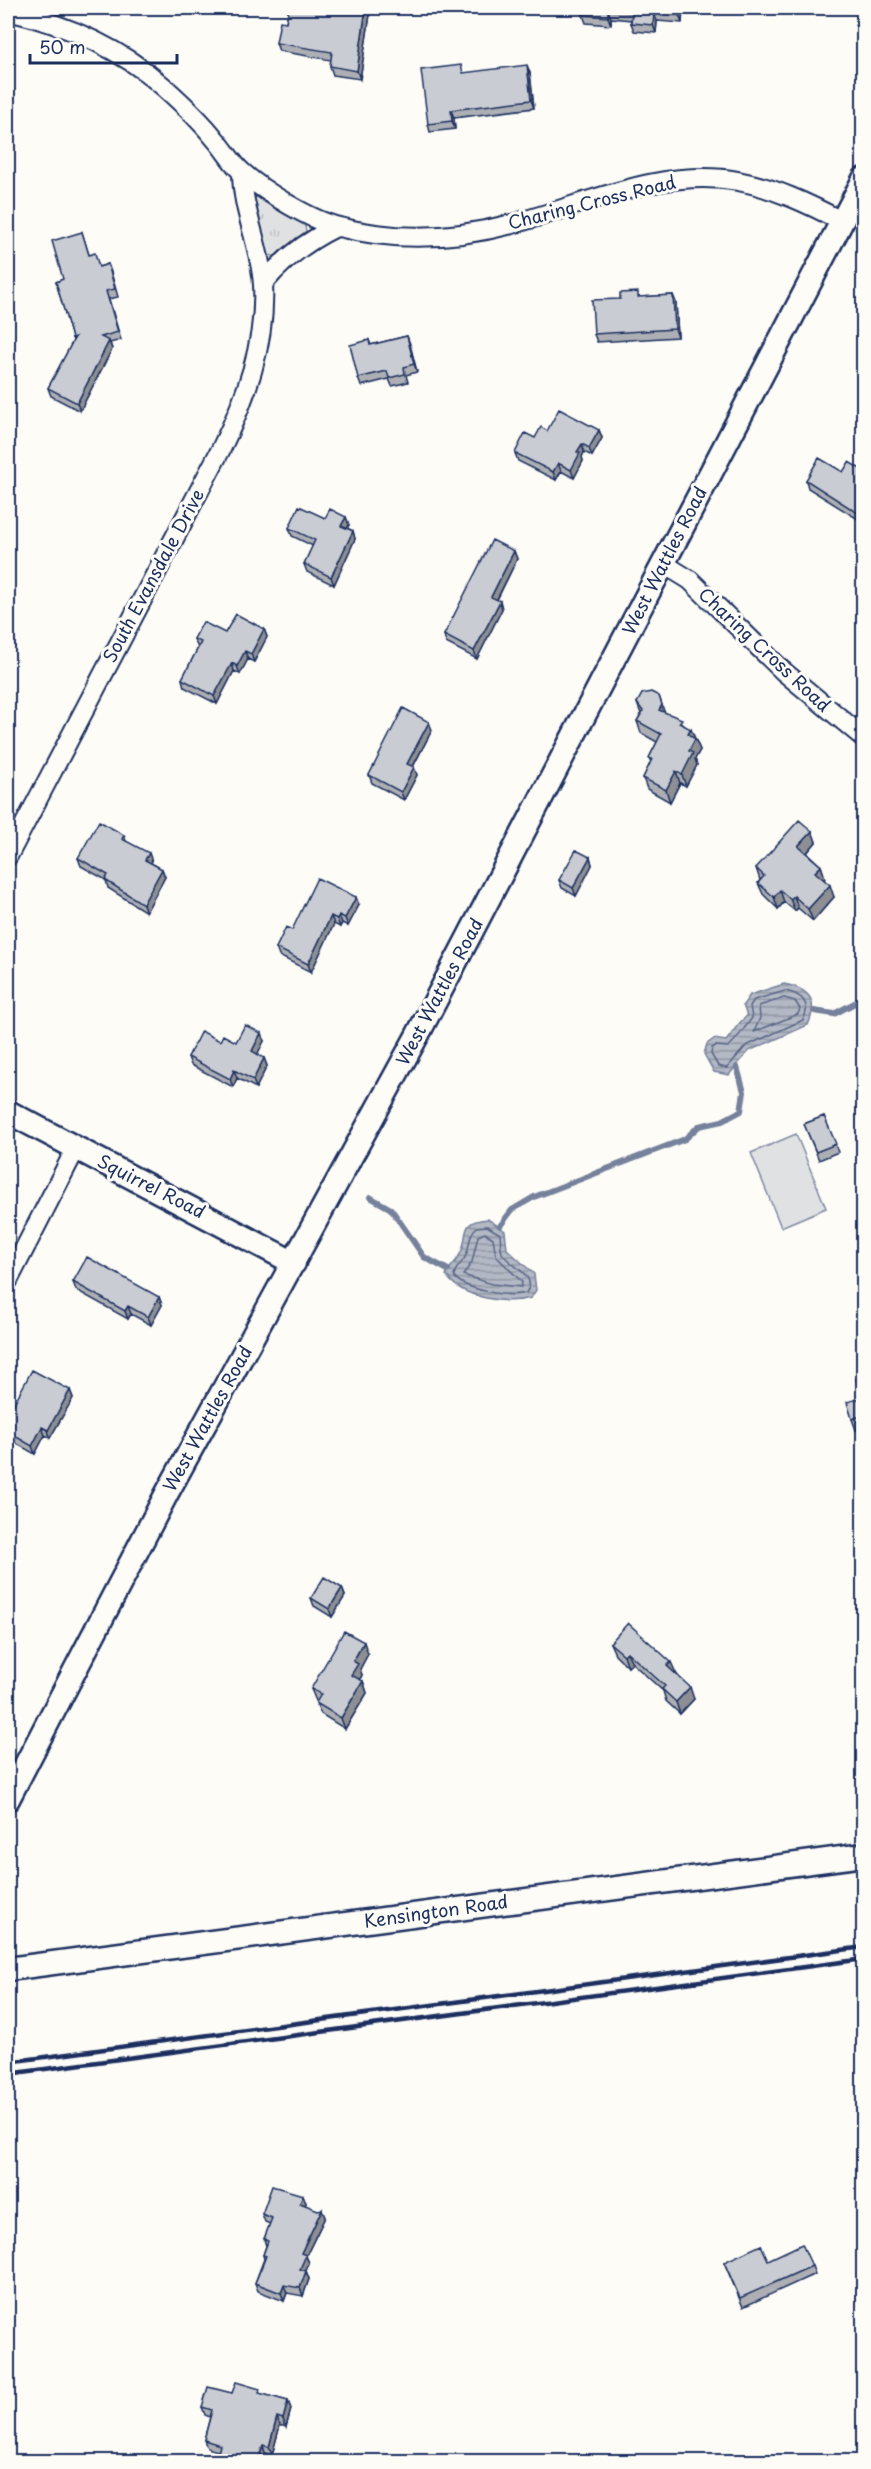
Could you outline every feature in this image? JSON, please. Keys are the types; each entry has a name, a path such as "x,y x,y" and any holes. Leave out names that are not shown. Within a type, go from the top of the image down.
{"street":[{"name":"Charing Cross Road","path":"8,11 83,35 109,47 138,66 188,109 242,172 284,199 336,227 399,237 462,235 514,224 638,187 683,180 711,179 738,181 800,200 842,221"},
{"path":"242,172 242,190 263,284"},
{"name":"West Wattles Road","path":"8,1799 167,1493 417,1036 864,179"},
{"path":"263,284 276,268 295,251 314,237 336,227"},
{"name":"South Evansdale Drive","path":"8,856 235,420 257,355 263,284"},
{"name":"Charing Cross Road","path":"664,564 690,580 783,671 864,738"},
{"name":"Squirrel Road","path":"8,1112 294,1263"},
{"path":"8,1281 76,1148"},
{"name":"Kensington Road","path":"8,1969 864,1855"}],"green space":[{"path":"258,195 304,222 306,231 275,256 266,255 253,200"},
{"path":"796,1134 826,1208 781,1227 751,1153"}],"water":[{"path":"784,984 800,989 810,997 812,1009 808,1025 749,1051 729,1075 714,1072 704,1054 707,1044 714,1039 726,1041 747,1016 743,1005 750,995"},
{"path":"488,1219 505,1231 507,1249 534,1274 536,1290 531,1298 509,1301 485,1298 462,1289 446,1275 462,1249 468,1227 478,1220"}],"building":[{"path":"289,8 319,8 331,11 332,8 366,8 357,71 330,66 332,52 276,43 280,21 286,22"},
{"path":"584,8 679,8 679,15 654,13 653,25 631,23 632,12 608,10 608,17 583,15"},
{"path":"461,65 463,73 527,65 531,100 451,110 452,121 428,124 421,70"},
{"path":"82,232 89,255 95,253 99,267 108,264 115,289 106,291 118,332 101,337 109,341 77,403 48,388 75,337 72,338 56,282 63,279 52,241"},
{"path":"638,292 638,297 673,295 675,329 594,334 592,300 620,299 620,293"},
{"path":"407,336 414,364 404,367 405,374 389,378 387,371 358,378 350,345 369,340 370,345"},
{"path":"559,409 599,430 589,448 582,444 571,470 558,463 553,472 515,453 525,433 535,438 541,427 547,431"},
{"path":"819,458 843,472 849,462 864,471 864,527 858,513 806,480"},
{"path":"299,506 325,518 330,509 346,517 341,526 353,531 331,577 304,564 315,540 289,528"},
{"path":"492,540 514,551 491,597 500,601 474,651 444,635"},
{"path":"236,614 264,629 251,654 245,651 237,666 232,663 214,696 182,679 201,642 194,639 203,622 225,633"},
{"path":"651,692 659,696 662,705 659,710 682,719 679,723 691,729 688,734 695,739 689,751 693,753 682,775 676,771 666,790 643,778 652,759 649,758 661,734 637,721 643,711 637,703 642,694"},
{"path":"403,708 429,722 407,764 414,767 401,792 369,775"},
{"path":"799,820 812,831 798,846 821,866 815,872 830,885 808,909 794,896 790,899 780,890 774,897 758,883 764,876 756,868"},
{"path":"99,821 124,835 122,839 149,853 145,860 162,869 143,904 105,880 108,875 78,858"},
{"path":"576,850 590,857 573,888 559,880"},
{"path":"317,878 356,897 345,918 339,915 337,919 331,916 308,964 276,948 286,927 292,930"},
{"path":"245,1025 261,1033 252,1051 264,1058 253,1080 234,1070 230,1079 188,1057 201,1031 220,1041 223,1035 236,1042"},
{"path":"824,1116 836,1144 816,1152 804,1124"},
{"path":"87,1257 159,1297 148,1317 128,1306 125,1311 73,1282"},
{"path":"32,1370 70,1390 48,1430 42,1427 32,1446 8,1432 8,1405 12,1407"},
{"path":"864,1377 864,1415 852,1419 847,1402 861,1398 856,1379"},
{"path":"324,1577 342,1588 329,1609 311,1598"},
{"path":"628,1623 671,1662 667,1666 690,1687 676,1702 662,1689 665,1686 627,1652 624,1655 610,1643"},
{"path":"344,1631 364,1642 353,1661 358,1664 351,1675 363,1681 341,1718 316,1703 321,1694 311,1689"},
{"path":"272,2186 303,2195 300,2203 318,2210 322,2209 301,2253 306,2255 300,2269 306,2271 300,2288 284,2285 281,2293 255,2283 266,2256 263,2255 268,2241 264,2239 272,2218 262,2214"},
{"path":"802,2244 812,2266 740,2298 724,2262 761,2245 768,2260"},
{"path":"236,2382 260,2389 259,2393 288,2401 283,2419 277,2417 269,2447 263,2445 260,2454 268,2462 240,2462 242,2460 218,2453 220,2445 204,2440 212,2410 202,2407 208,2387 232,2393"}],"waterway":[{"path":"814,1011 834,1014 864,998"},
{"path":"500,1226 512,1210 534,1197 685,1139 699,1126 722,1121 741,1111 744,1092 737,1067"},
{"path":"370,1197 391,1209 424,1257 448,1270"}],"railway":[{"path":"8,2062 864,1947"},
{"path":"8,2074 864,1959"}]}
